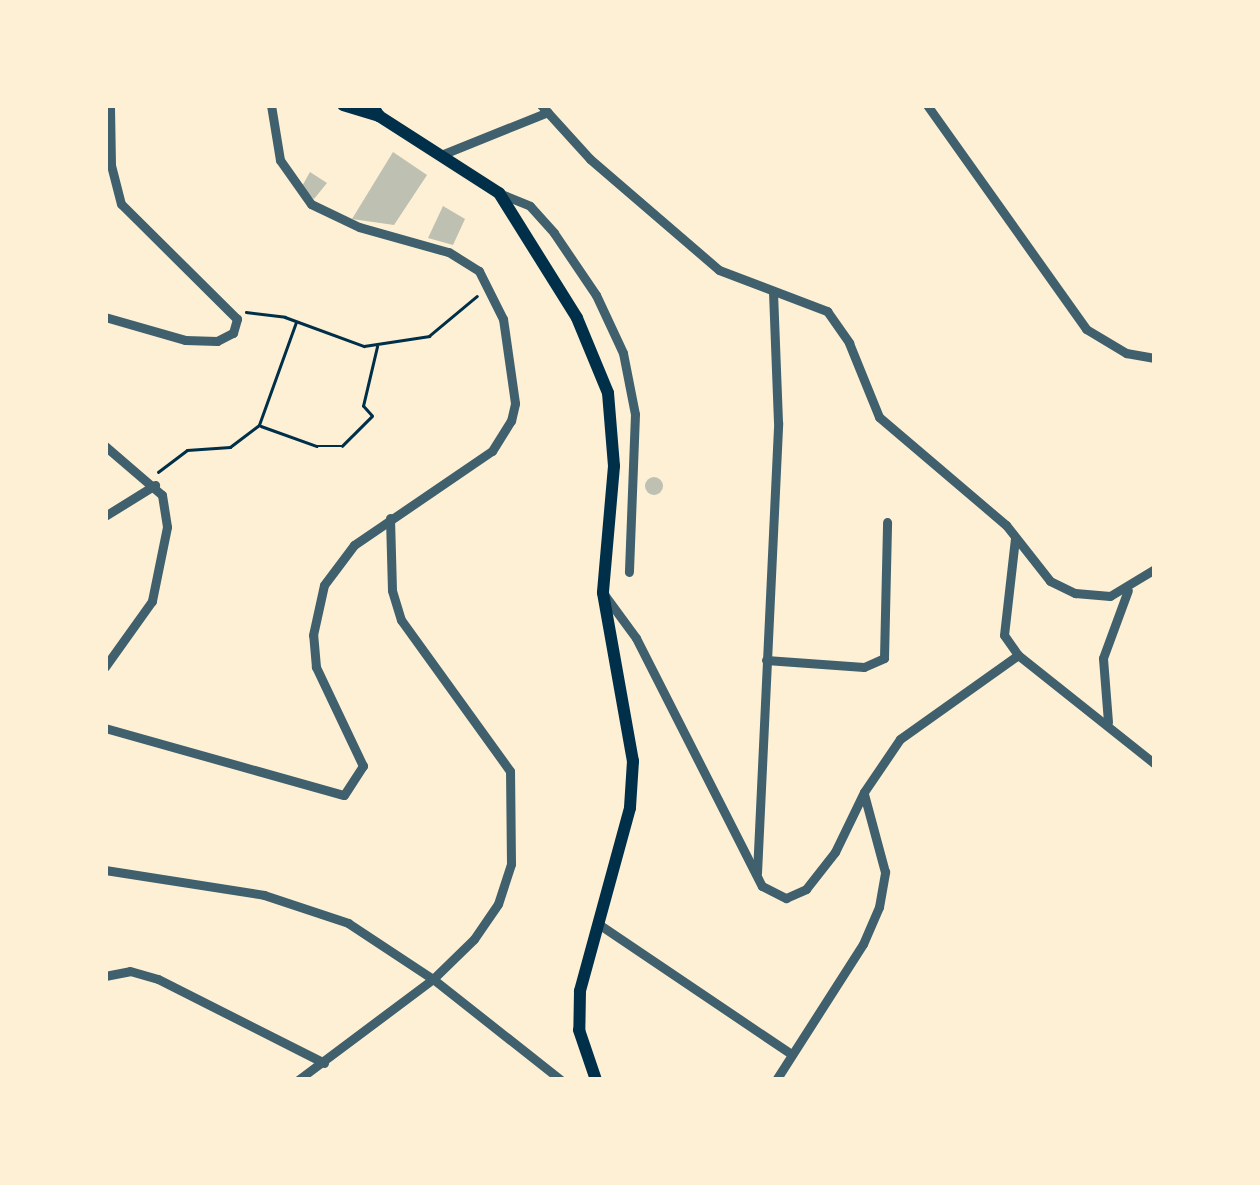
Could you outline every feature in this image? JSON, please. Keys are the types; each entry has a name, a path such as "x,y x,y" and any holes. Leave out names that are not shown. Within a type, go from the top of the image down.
{"main road":[{"path":"343,105 376,110 499,194 594,352 612,422 612,480 603,593 633,762 630,808 583,972 579,1030 596,1080"}],"street":[{"path":"105,316 185,340 227,338 236,326 235,312 146,235 121,204 111,165 110,105"},
{"path":"105,728 344,794 363,766 316,667 316,611 324,586 354,545 506,437 513,389 502,320 489,284 448,252 359,228 311,204 280,160 271,105"},
{"path":"927,105 1086,329 1126,353 1155,358"},
{"path":"441,156 544,109 590,159 718,270 827,312 849,343 879,416 1015,539 1034,568 1061,588 1110,596 1155,569"},
{"path":"499,194 542,218 609,320 634,399 629,572"},
{"path":"756,876 778,422 774,291"},
{"path":"105,446 152,483 166,528 152,601 130,640 105,667"},
{"path":"612,480 633,480"},
{"path":"105,516 152,483"},
{"path":"298,1080 433,979 498,904 510,864 512,785 500,751 402,620 392,590 390,518"},
{"path":"766,660 864,666 884,658 887,522"},
{"path":"1015,539 1004,635 1018,655 1108,722 1155,764"},
{"path":"1108,722 1102,658 1129,588"},
{"path":"603,593 636,638 756,876 777,898 806,890 835,852 864,792 900,738 1018,655"},
{"path":"776,1080 790,1052 863,944 879,907 885,872 864,792"},
{"path":"105,870 264,895 322,912 433,979 561,1080"},
{"path":"597,923 790,1052"},
{"path":"105,976 130,971 158,979 324,1063"}],"path":[{"path":"235,312 261,312 378,344 429,336 489,284"},
{"path":"152,483 188,450 230,447 259,425 296,322"},
{"path":"259,425 316,446 342,446 372,416 362,406 378,344"}],"building":[{"path":"393,152 427,175 394,225 352,219"},
{"path":"310,172 327,183 314,199 301,188"},
{"path":"443,206 465,219 453,245 428,238"},
{"path":"654,477 661,479 661,493 654,495 647,493 645,486 647,479"}]}
